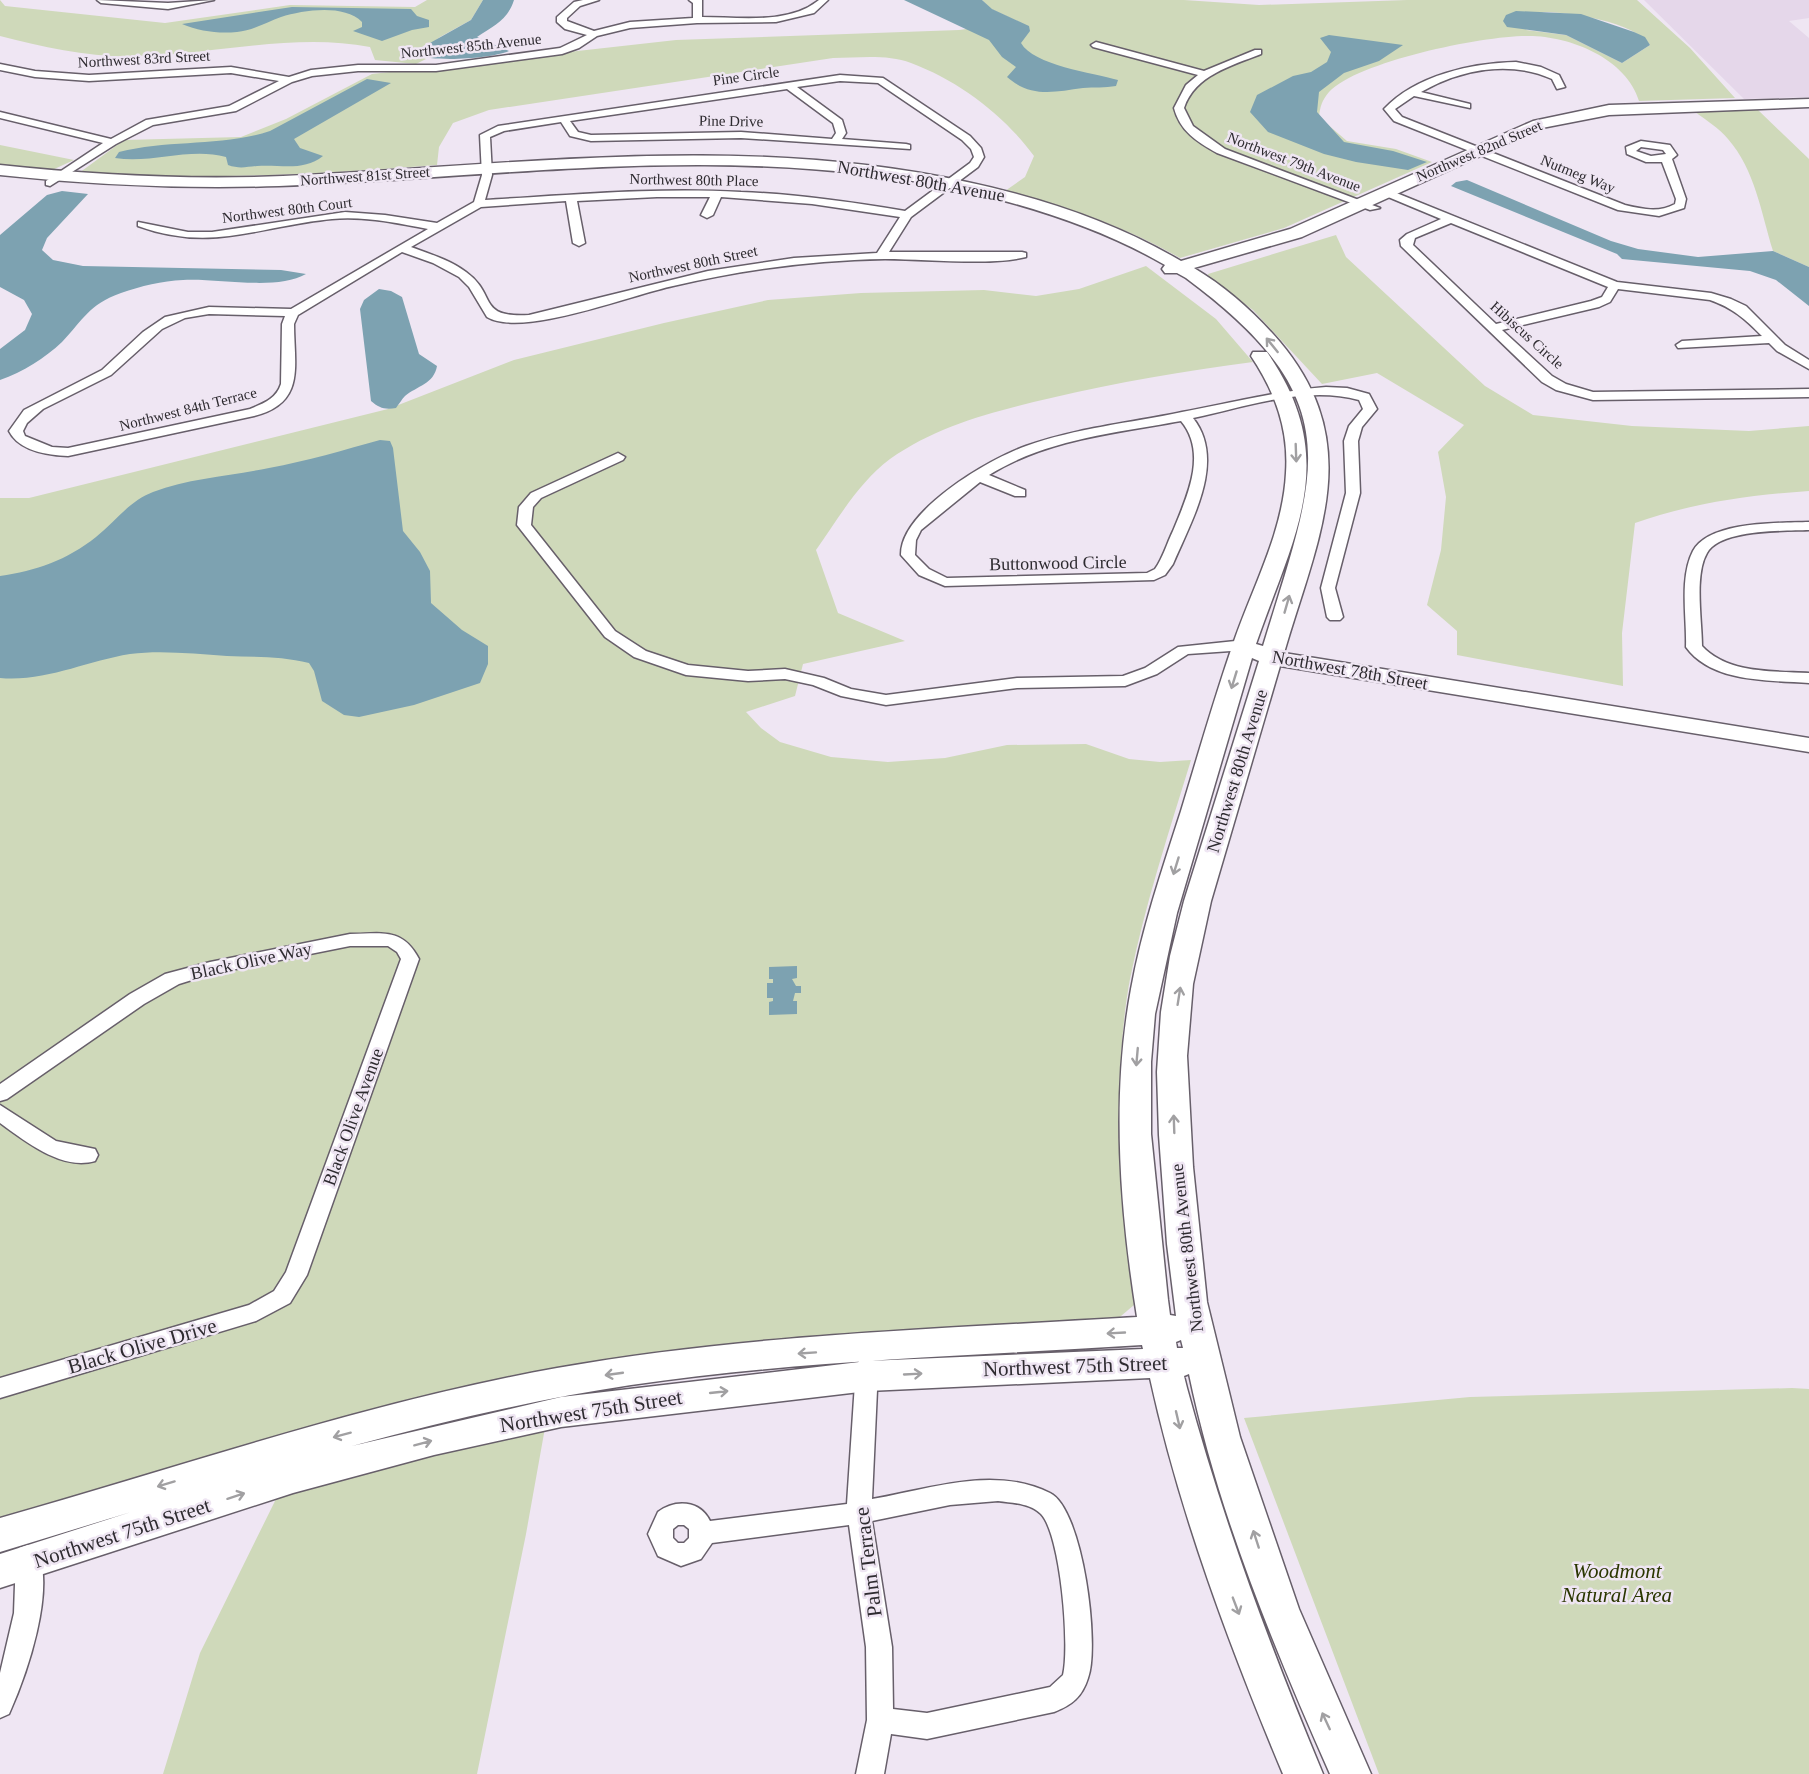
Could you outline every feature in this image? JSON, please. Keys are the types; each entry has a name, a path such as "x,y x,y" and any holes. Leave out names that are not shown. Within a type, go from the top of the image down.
{"street":[{"path":"101,0 168,6 210,0"},
{"path":"595,0 577,4 562,17 562,22 567,27 594,34 630,25 794,16 811,11 824,0"},
{"path":"693,0 699,0 697,20"},
{"name":"Northwest 85th Avenue","path":"55,180 112,142 150,122 232,109 289,80 332,69 436,68 562,51 576,46 594,34"},
{"path":"1096,45 1207,75"},
{"name":"Northwest 79th Avenue","path":"1258,52 1207,75 1186,90 1181,99 1181,115 1191,132 1235,157 1367,206"},
{"path":"1414,93 1454,75 1491,65 1507,64 1550,72 1556,77 1560,87"},
{"name":"Northwest 83rd Street","path":"3,70 89,78 231,70 289,80"},
{"name":"Pine Circle","path":"487,171 485,135 491,131 563,118 853,77 880,80 966,138 976,148 979,157 974,165 946,186"},
{"path":"788,85 838,122 841,133 836,141"},
{"path":"1414,93 1466,106"},
{"name":"Nutmeg Way","path":"1414,93 1389,110 1391,114 1623,208 1660,213"},
{"name":"Northwest 82nd Street","path":"1178,273 1285,237 1367,206 1538,124 1609,110 1809,103"},
{"name":"Northwest 82nd Street","path":"1482,152 1553,129 1618,116 1809,108"},
{"path":"0,116 112,142"},
{"name":"Pine Drive","path":"563,118 574,134 591,138 720,135 906,147"},
{"path":"1660,213 1672,211 1680,206 1681,200 1666,158"},
{"name":"Northwest 80th Avenue","path":"728,161 946,186 1069,216 1113,233 1178,273 1227,319 1252,344 1316,424 1318,488 1313,514 1191,921 1173,1030 1175,1137 1181,1227 1199,1344 1230,1461 1270,1581 1322,1712 1351,1774"},
{"name":"Northwest 81st Street","path":"0,177 55,180 146,190 236,190 487,171 728,161"},
{"name":"Northwest 81st Street","path":"0,170 55,180"},
{"path":"293,313 479,204 487,171"},
{"path":"881,256 907,215 946,186"},
{"name":"Northwest 80th Place","path":"479,204 630,194 717,194 818,201 907,215"},
{"path":"707,215 717,194"},
{"path":"1391,195 1615,285 1711,297 1727,302 1742,309 1768,339 1809,365"},
{"path":"571,198 579,243"},
{"path":"1660,213 1672,221"},
{"name":"Northwest 80th Court","path":"142,224 162,233 190,235 251,233 331,216 352,215 438,227"},
{"name":"Hibiscus Circle","path":"1449,220 1411,236 1406,240 1407,246 1547,379 1561,387 1593,396 1809,393"},
{"name":"Northwest 80th Street","path":"401,248 454,269 469,280 481,294 486,310 496,317 513,320 533,318 650,287 766,264 881,256 986,258 1022,255"},
{"path":"1493,328 1595,304 1606,299 1615,285"},
{"name":"Northwest 84th Terrace","path":"205,311 293,313 288,324 287,384 284,394 273,404 254,412 68,452 41,448 20,439 16,431 20,422 30,411 95,380 120,364 154,328 166,320 205,311"},
{"path":"1682,345 1768,339"},
{"name":"Buttonwood Circle","path":"1184,416 1199,437 1202,452 1200,470 1166,564 1160,572 1149,578 945,582 928,576 916,567 908,555 911,532 956,491 1030,449 1068,439 1184,416 1294,395 1343,390 1364,397 1370,409 1356,426 1351,441 1353,493 1328,588 1335,617"},
{"name":"Northwest 80th Avenue","path":"1294,395 1297,453 1296,484 1291,511 1245,645 1155,937 1141,1016 1134,1096 1139,1181 1160,1347 1188,1461 1229,1587 1303,1774"},
{"path":"618,457 605,465 537,494 528,502 524,513 524,525 610,634 640,654 686,670 748,676 785,674 818,681 847,693 886,700 1017,683 1125,681 1151,671 1184,650 1245,645"},
{"path":"978,477 1020,493"},
{"path":"1808,527 1753,529 1717,537 1705,544 1695,566 1694,647 1707,660 1725,667 1809,678"},
{"name":"Northwest 78th Street","path":"1245,645 1809,745"},
{"name":"Northwest 78th Street","path":"1274,650 1809,729"},
{"name":"Black Olive Way","path":"0,1094 137,999 172,979 210,968 350,940 392,940"},
{"name":"Black Olive Avenue","path":"282,1297 296,1275 410,959 404,948 392,940"},
{"path":"0,1113 51,1148 88,1155"},
{"name":"Black Olive Drive","path":"0,1388 256,1312 282,1297"},
{"name":"Northwest 75th Street","path":"13,1531 222,1467 427,1412 555,1383 710,1360 867,1362 1199,1344"},
{"name":"Northwest 75th Street","path":"15,1568 293,1477 445,1437 561,1412 867,1362"},
{"name":"Palm Terrace","path":"867,1362 859,1513 879,1647 880,1720 870,1774"},
{"path":"703,1533 859,1513 920,1500 994,1490 1021,1493 1043,1501 1054,1512 1062,1531 1081,1649 1078,1672 1070,1690 1054,1699 927,1726 880,1720"},
{"path":"0,1705 7,1690 24,1632 15,1568 13,1531"}],"shaded area":[{"path":"1644,0 1809,0 1809,18 1789,21 1809,38 1809,97 1744,99"}],"green space":[{"path":"0,0 5,6 165,23 290,5 415,7 427,0 483,0 471,20 440,37 416,55 426,59 416,64 375,60 370,47 314,42 145,56 108,56 72,52 0,36"},
{"path":"982,0 1184,0 1259,5 1407,0 1637,0 1690,48 1735,98 1639,101 1633,86 1610,62 1579,45 1545,37 1484,40 1394,60 1366,70 1329,92 1322,104 1319,117 1347,141 1396,149 1432,162 1284,228 1180,258 1138,236 1095,218 1005,191 1025,177 1034,156 1022,141 995,113 946,79 911,63 882,57 833,58 489,110 453,123 439,147 437,165 258,175 169,176 79,173 124,140 241,137 286,119 372,74 676,40 959,30 1019,22 991,9","holes":["1543,12 1555,12 1617,24 1631,30 1650,45 1622,63 1566,35 1526,30"]},
{"path":"1758,110 1809,159 1809,267 1773,251 1756,192 1745,164 1724,135 1695,112"},
{"path":"0,145 74,160 50,171 0,165"},
{"path":"1336,235 1346,257 1485,386 1533,415 1632,426 1749,431 1809,426 1809,491 1721,501 1678,510 1635,523 1622,633 1623,686 1457,655 1457,631 1427,605 1441,550 1446,497 1438,452 1464,425 1377,373 1322,384 1253,310 1209,279 1208,274"},
{"path":"1146,266 1216,319 1253,362 1126,382 1009,408 947,428 908,447 890,459 859,490 816,550 838,613 905,641 803,664 795,696 746,712 761,728 780,742 831,757 888,762 945,758 1007,745 1086,744 1129,759 1160,762 1191,760 1143,923 1124,1018 1120,1099 1121,1141 1134,1305 1108,1327 555,1372 526,1534 477,1774 163,1774 200,1653 276,1499 0,1579 0,498 29,498 388,409 514,360 768,300 861,293 984,290 1036,296 1079,289"},
{"name":"Woodmont Natural Area","path":"1809,1389 1809,1774 1379,1774 1244,1418 1470,1397"}],"water":[{"path":"483,0 514,0 504,18 477,37 509,51 462,59 416,55 421,48 471,20"},
{"path":"904,0 982,0 992,9 1029,26 1030,31 1021,43 1028,51 1050,63 1118,80 1116,86 1053,92 1025,88 1007,77 1016,67 1002,57 989,40"},
{"path":"292,7 411,9 417,16 429,20 429,27 412,30 382,41 353,31 362,27 362,22 354,16 323,10 290,14 237,32 209,31 182,24"},
{"path":"1516,11 1581,14 1634,32 1645,37 1650,45 1622,63 1566,35 1507,27 1503,21 1506,15"},
{"path":"1329,35 1403,45 1379,61 1344,73 1319,92 1317,112 1344,142 1393,151 1427,162 1408,170 1356,162 1324,154 1268,132 1250,112 1257,95 1293,76 1311,72 1327,62 1331,52 1320,38"},
{"path":"367,79 391,83 294,139 300,148 323,156 307,164 239,167 228,165 226,157 212,154 143,159 115,158 119,152 138,148 233,139 270,131"},
{"path":"1467,180 1611,241 1638,249 1698,257 1773,251 1809,267 1809,306 1776,280 1750,271 1622,259 1617,254 1451,186 1456,182"},
{"path":"62,191 88,194 47,238 42,250 53,260 83,266 281,270 306,274 294,279 264,283 175,281 152,284 121,293 101,302 48,354 25,369 0,380 0,349 25,330 32,314 24,300 0,287 0,235 47,195"},
{"path":"379,289 391,291 402,297 419,354 437,366 429,381 405,396 396,408 392,409 382,408 371,401 360,309 364,300"},
{"path":"380,440 390,441 393,448 403,531 420,552 430,571 431,603 462,630 488,646 488,664 480,683 414,705 359,717 344,715 322,701 314,671 309,663 278,658 154,652 114,657 34,677 0,678 0,576 39,568 74,552 96,537 137,501 153,492 196,480 297,462"},
{"path":"797,966 797,978 792,979 796,986 801,986 801,993 795,993 793,1001 797,1001 797,1014 769,1015 769,1002 773,1001 773,998 767,998 767,983 773,983 773,979 769,979 769,967"}]}
